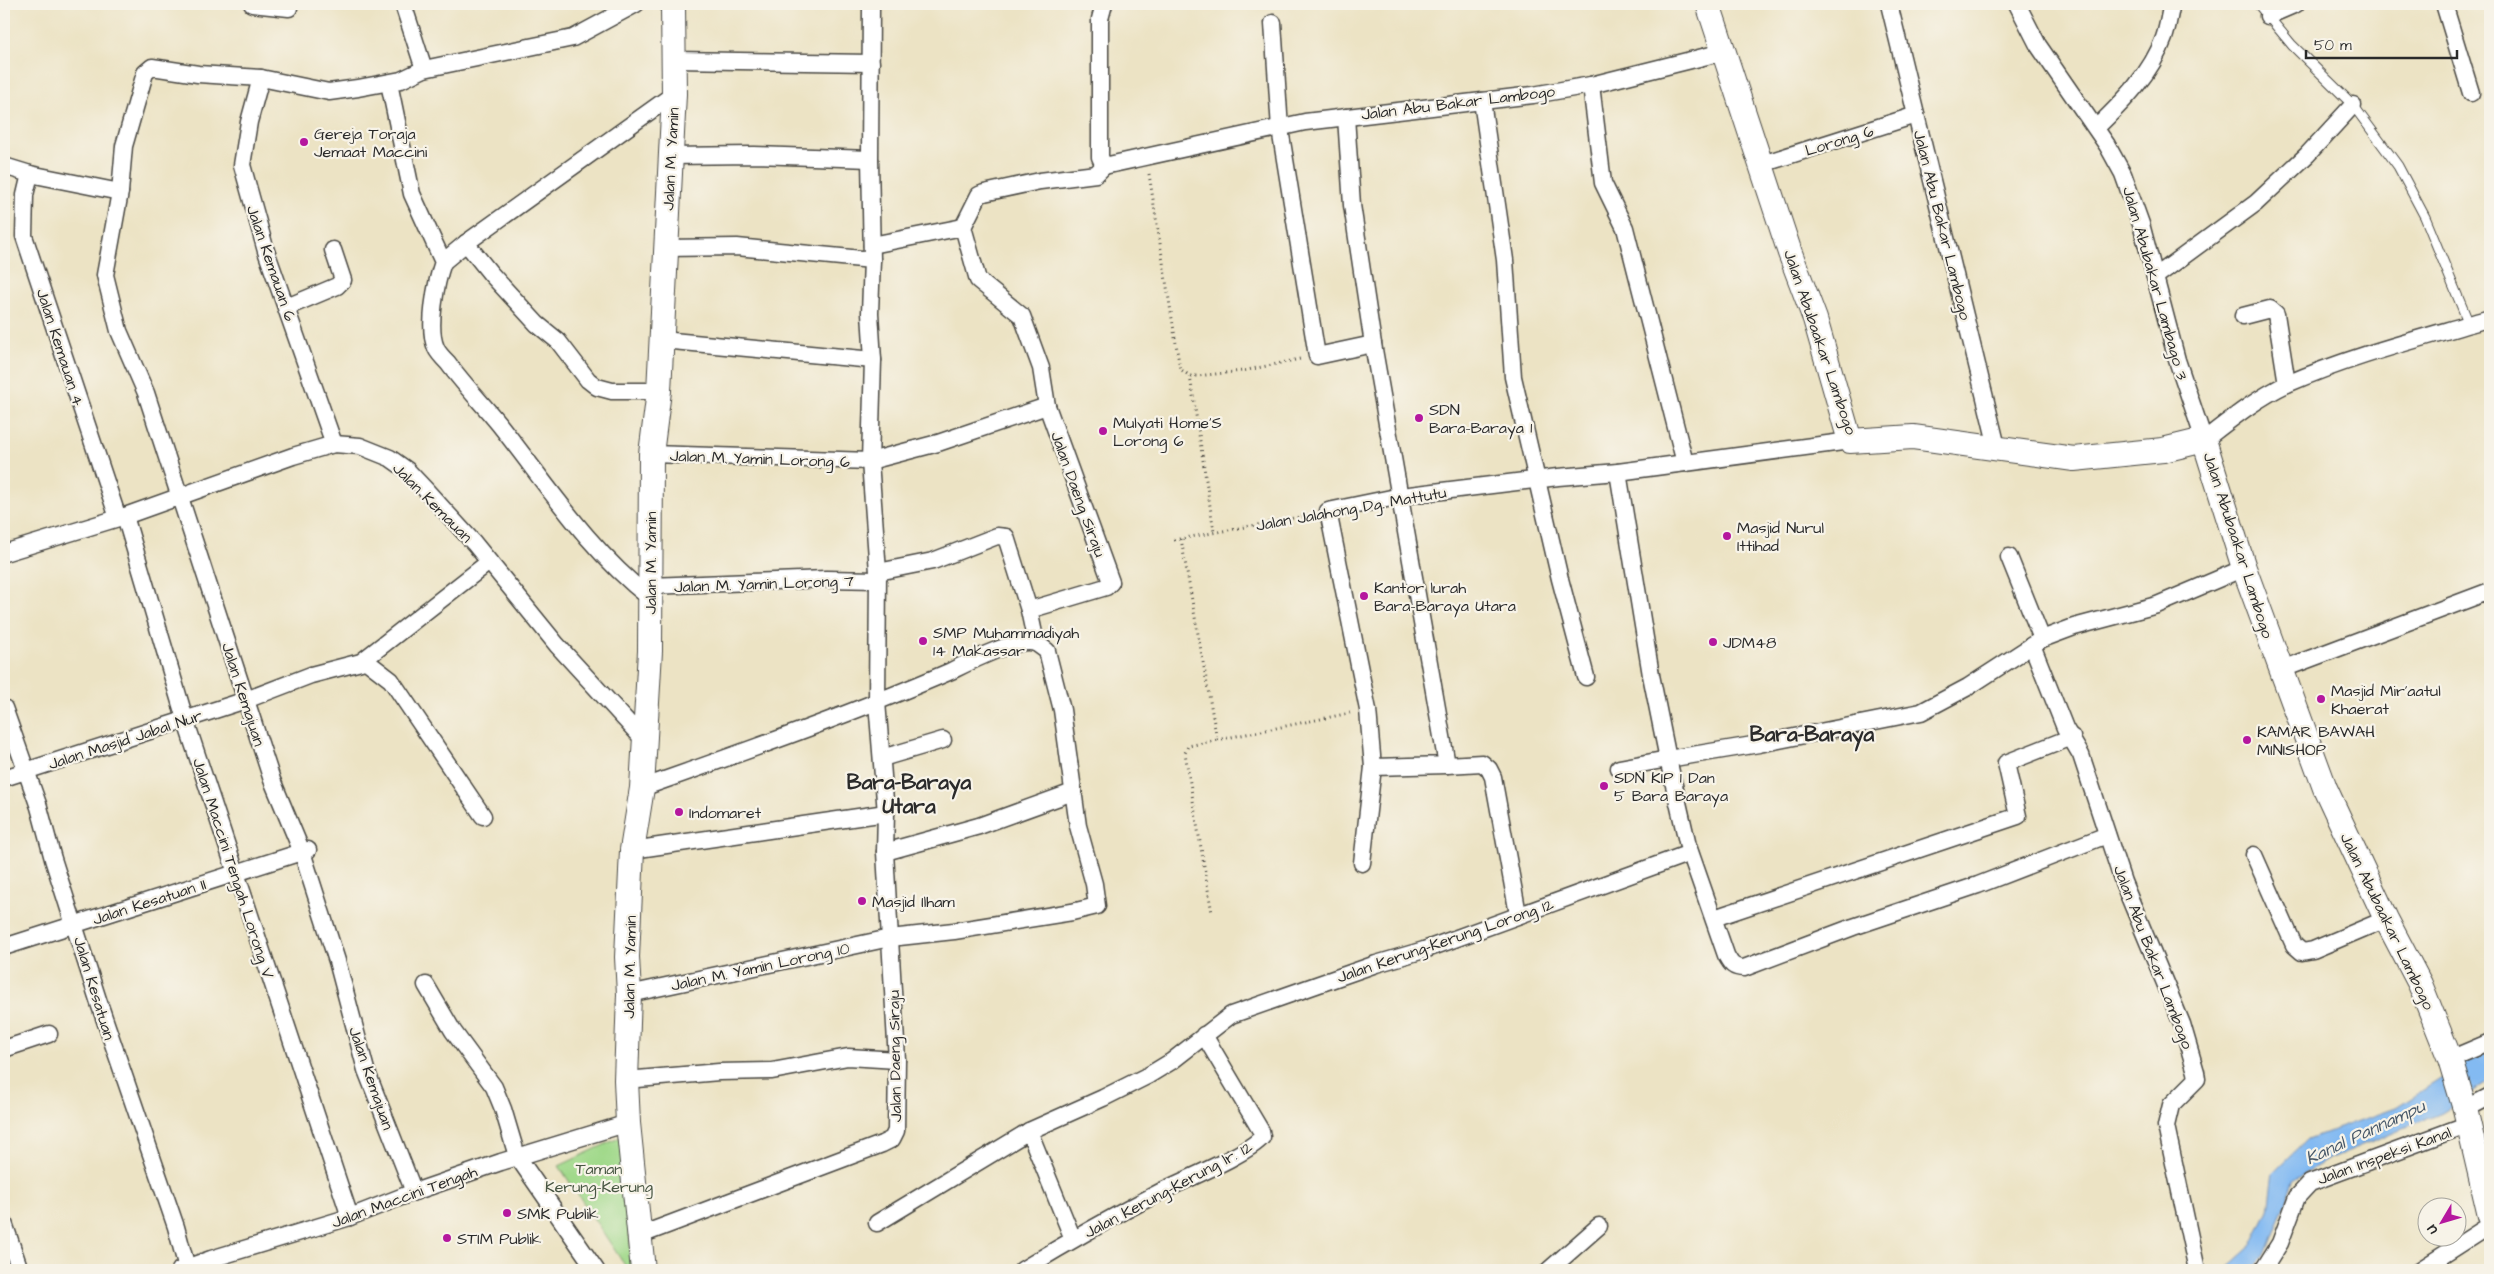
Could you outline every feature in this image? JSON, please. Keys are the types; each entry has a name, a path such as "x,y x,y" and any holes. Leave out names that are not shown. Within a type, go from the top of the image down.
{"street":[{"path":"252,4 289,8"},
{"path":"403,4 424,69"},
{"path":"261,78 329,92 389,84 424,69 573,38 636,4"},
{"name":"Jalan M. Yamin","path":"643,1270 638,1236 628,1123 626,1080 629,994 627,957 632,850 642,788 650,651 651,454 659,391 669,156 674,94 675,60 672,4"},
{"name":"Jalan Daeng Siraju","path":"638,1236 892,1139 896,1131 897,1060 885,852 886,813 877,702 878,576 870,461 873,360 870,313 872,252 870,4"},
{"path":"1104,4 1100,19 1100,157 1104,166"},
{"name":"Jalan Abubaakar Lambogo","path":"1708,4 1790,253 1815,319 1850,441 1912,437 1997,447 2074,459 2163,450 2204,440 2244,568 2325,788 2386,919 2423,991 2452,1064 2490,1216"},
{"name":"Jalan Abu Bakar Lambogo","path":"1889,4 1997,447"},
{"name":"Jalan Abubakar Lambago 3","path":"2017,4 2038,45 2116,159 2130,189 2177,360 2204,440"},
{"path":"2096,128 2128,96 2149,69 2164,38 2172,4"},
{"path":"2263,10 2296,4"},
{"path":"2444,4 2470,93"},
{"path":"1274,23 1280,129 1316,356 1373,344"},
{"name":"Jalan Abu Bakar Lambogo","path":"964,227 979,196 984,193 1040,181 1096,174 1104,166 1305,122 1482,101 1591,85 1724,52"},
{"path":"675,60 871,63"},
{"name":"Jalan Kemajuan","path":"261,78 198,74 152,67 149,69 124,146 120,192 105,275 119,331 146,393 272,780 305,851 366,1070 414,1192"},
{"name":"Jalan Kemauan 6","path":"261,78 249,122 242,165 266,250 334,444"},
{"path":"389,84 412,194 444,262"},
{"path":"1591,85 1604,183 1625,228 1686,463"},
{"path":"651,592 621,575 599,552 552,495 498,424 462,383 436,348 434,304 439,275 444,262 466,243 674,94"},
{"path":"1482,101 1505,260 1513,377 1560,579 1586,677"},
{"path":"2155,277 2256,203 2307,155 2354,105"},
{"name":"Lorong 6","path":"1762,164 1916,115"},
{"path":"1346,117 1352,205 1373,344 1447,765"},
{"path":"669,156 754,155 870,159"},
{"path":"4,166 30,174 120,192"},
{"name":"Jalan Kemauan 4","path":"30,174 25,195 24,236 121,517"},
{"path":"665,248 872,252 964,227 978,280 1022,316 1041,368 1047,406 938,443 870,461"},
{"path":"466,243 491,274 537,324 558,341 588,380 597,387 612,391 659,391"},
{"path":"287,306 331,289 344,280 333,250"},
{"path":"2243,316 2270,308 2276,314 2287,384"},
{"path":"2204,440 2262,397 2287,384 2402,344 2484,323"},
{"path":"662,340 873,360"},
{"name":"Jalan Daeng Siraju","path":"1029,610 1106,587 1111,582 1047,406"},
{"name":"Jalan Jalahong Dg. Mattutu","path":"1328,511 1401,496 1618,472 1850,441"},
{"name":"Jalan Kemauan","path":"4,553 121,517 334,444 360,446 390,458 407,470 489,562 557,645 644,740"},
{"name":"Jalan M. Yamin Lorong 6","path":"651,454 870,461"},
{"path":"1618,472 1651,675 1690,853 1731,964 1736,968 1744,968 1852,927 1978,885 2108,835"},
{"path":"1328,511 1368,710 1373,768 1362,863"},
{"name":"Jalan Maccini Tengah Lorong V","path":"121,517 185,719 350,1217"},
{"name":"Jalan M. Yamin Lorong 7","path":"651,592 878,576 933,561 997,536 1006,538 1029,610"},
{"name":"Jalan Abu Bakar Lambogo","path":"2009,557 2065,728 2081,755 2123,882 2182,1024 2196,1072 2197,1079 2168,1110 2166,1126 2197,1270"},
{"path":"483,816 391,680 364,660 489,562"},
{"path":"1620,768 1898,718 1922,712 1968,687 2037,642 2074,627 2157,606 2244,568"},
{"path":"2280,670 2490,591"},
{"path":"1029,610 1036,643"},
{"path":"642,788 783,739 990,654 1026,642 1036,643 1047,651 1062,710 1078,826 1094,884 1097,906 1072,912 954,931 890,938"},
{"name":"Jalan Masjid Jabal Nur","path":"4,778 246,700 311,675 364,660"},
{"name":"Jalan Kesatuan","path":"4,708 39,807 53,859 76,925 135,1113 176,1227 184,1269"},
{"path":"1714,918 2018,816 2006,764 2072,738"},
{"path":"882,758 944,740"},
{"path":"1373,768 1482,763 1489,769 1493,777 1518,914"},
{"path":"885,852 979,826 1073,792"},
{"path":"632,850 886,813"},
{"name":"Jalan Kesatuan II","path":"4,947 305,851"},
{"name":"Jalan Kerung-Kerung Lorong 12","path":"877,1223 1029,1131 1149,1075 1172,1061 1231,1015 1424,950 1518,914 1690,853"},
{"path":"2254,855 2294,945 2302,952 2313,950 2386,919"},
{"name":"Jalan M. Yamin Lorong 10","path":"629,994 890,938"},
{"path":"426,985 453,1031 494,1087 503,1109 517,1156 596,1270"},
{"path":"4,1048 49,1034"},
{"name":"Jalan Kerung-Kerung lr. 12","path":"1022,1270 1073,1239 1230,1158 1262,1137 1261,1131 1204,1035"},
{"path":"2452,1064 2490,1042"},
{"path":"626,1080 719,1072 772,1071 848,1057 897,1060"},
{"name":"Jalan Inspeksi Kanal","path":"2263,1270 2280,1243 2297,1197 2310,1183 2465,1111 2490,1096"},
{"name":"Jalan Maccini Tengah","path":"184,1269 212,1265 517,1156 628,1123"},
{"path":"1029,1131 1073,1239"},
{"path":"4,1223 20,1270"},
{"path":"2420,1270 2490,1225"},
{"path":"1550,1270 1598,1226"}],"lane":[{"path":"2263,10 2292,44 2354,105 2398,166 2484,323"}],"path":[{"path":"1146,156 1180,369 1190,376 1243,371 1316,356"},
{"path":"1190,376 1214,532"},
{"name":"Jalan Jalahong Dg. Mattutu","path":"1174,540 1328,511"},
{"path":"1181,539 1217,740"},
{"path":"1212,913 1185,753 1188,746 1368,710"}],"green space":[{"name":"Taman Kerung-Kerung","path":"623,1136 632,1270 628,1270 559,1166"}],"water":[{"name":"Kanal Pannampu","path":"2490,1051 2490,1081 2442,1112 2327,1160 2294,1180 2265,1255 2252,1270 2224,1270 2252,1245 2269,1210 2274,1172 2308,1139 2395,1108 2475,1057"}],"place":[{"name":"Gereja Toraja Jemaat Maccini","path":"304,142"},
{"name":"SDN Bara-Baraya 1","path":"1419,418"},
{"name":"Mulyati Home'S Lorong 6","path":"1103,431"},
{"name":"Masjid Nurul Ittihad","path":"1727,536"},
{"name":"Kantor lurah Bara-Baraya Utara","path":"1364,596"},
{"name":"SMP Muhammadiyah 14 Makassar","path":"923,641"},
{"name":"JDM48","path":"1713,642"},
{"name":"Masjid Mir'aatul Khaerat","path":"2321,699"},
{"name":"KAMAR BAWAH MINISHOP","path":"2247,740"},
{"name":"SDN KIP 1 Dan 5 Bara Baraya","path":"1604,786"},
{"name":"Indomaret","path":"679,812"},
{"name":"Masjid Ilham","path":"862,901"},
{"name":"SMK Publik","path":"507,1213"},
{"name":"STIM Publik","path":"447,1238"}],"district":[{"name":"Bara-Baraya","path":"1812,734"},
{"name":"Bara-Baraya Utara","path":"909,794"}]}
